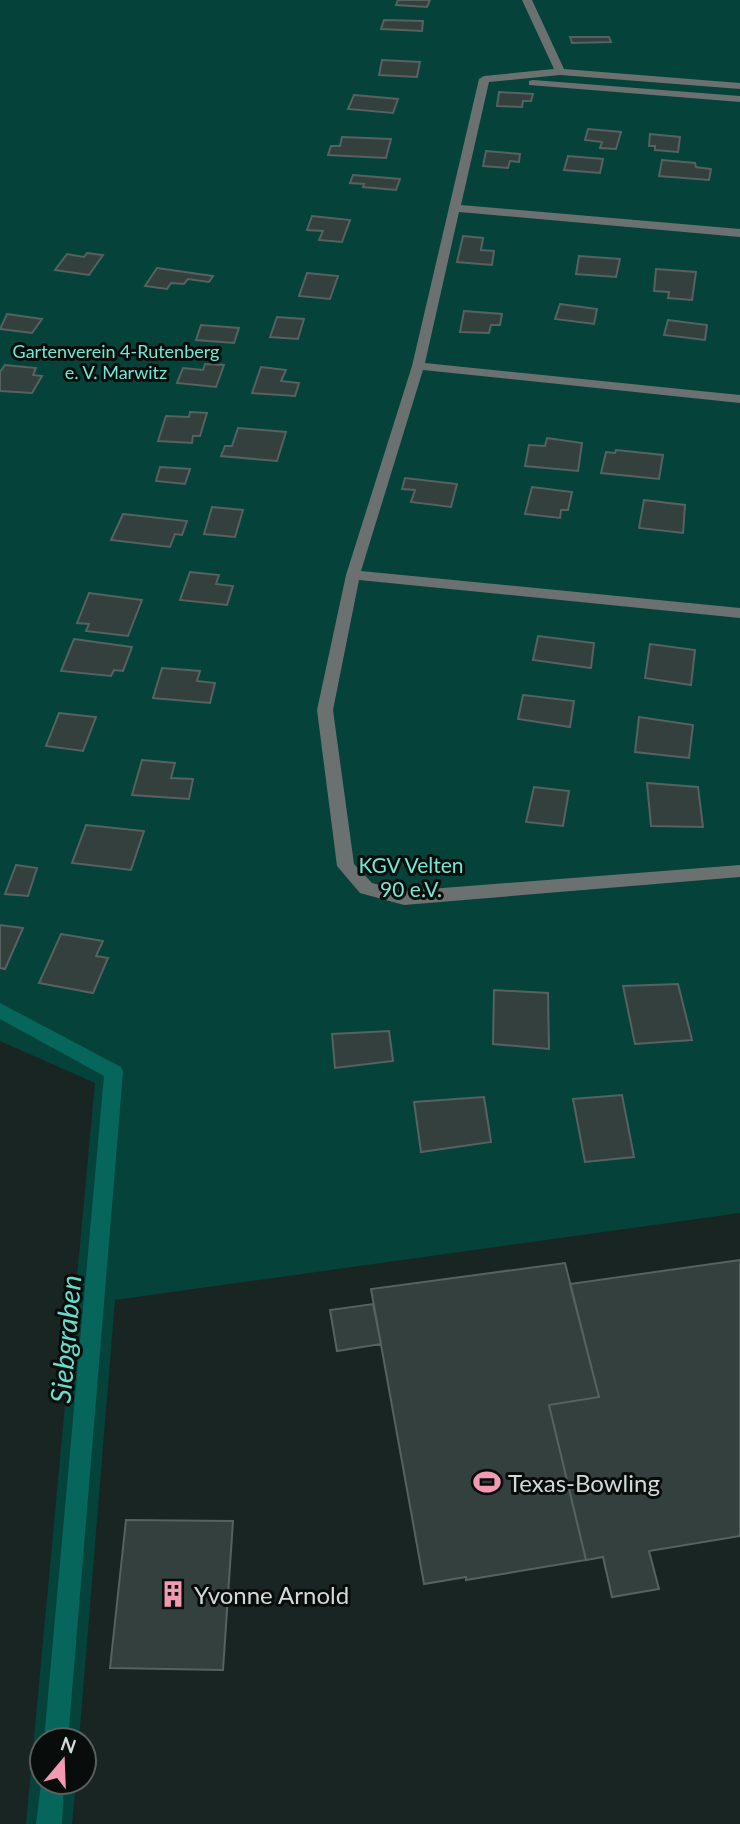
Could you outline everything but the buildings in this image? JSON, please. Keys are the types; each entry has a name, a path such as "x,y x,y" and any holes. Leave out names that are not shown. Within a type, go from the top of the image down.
{"lane":[{"path":"527,0 560,72"},
{"path":"484,79 560,72 740,86"},
{"path":"484,79 740,99"},
{"path":"484,79 418,366 353,575 325,710 346,866 366,888 404,898 740,871"},
{"path":"453,208 740,233"},
{"path":"418,366 740,399"},
{"path":"353,575 740,613"}],"green space":[{"name":"KGV Velten 90 e.V.","path":"0,0 740,0 740,1213 115,1300 80,1726 35,1726 95,1083 0,1041"},
{"name":"KGV Velten 90 e.V.","path":"29,1796 75,1796 72,1824 26,1824"}],"waterway":[{"name":"Siebgraben","path":"0,1010 114,1072 57,1726"},
{"name":"Siebgraben","path":"49,1824 51,1796"}],"place":[{"name":"Texas-Bowling","path":"487,1482"},
{"name":"Yvonne Arnold","path":"173,1594"}],"park label":[{"name":"Gartenverein 4-Rutenberg e. V. Marwitz","path":"116,361"}]}
